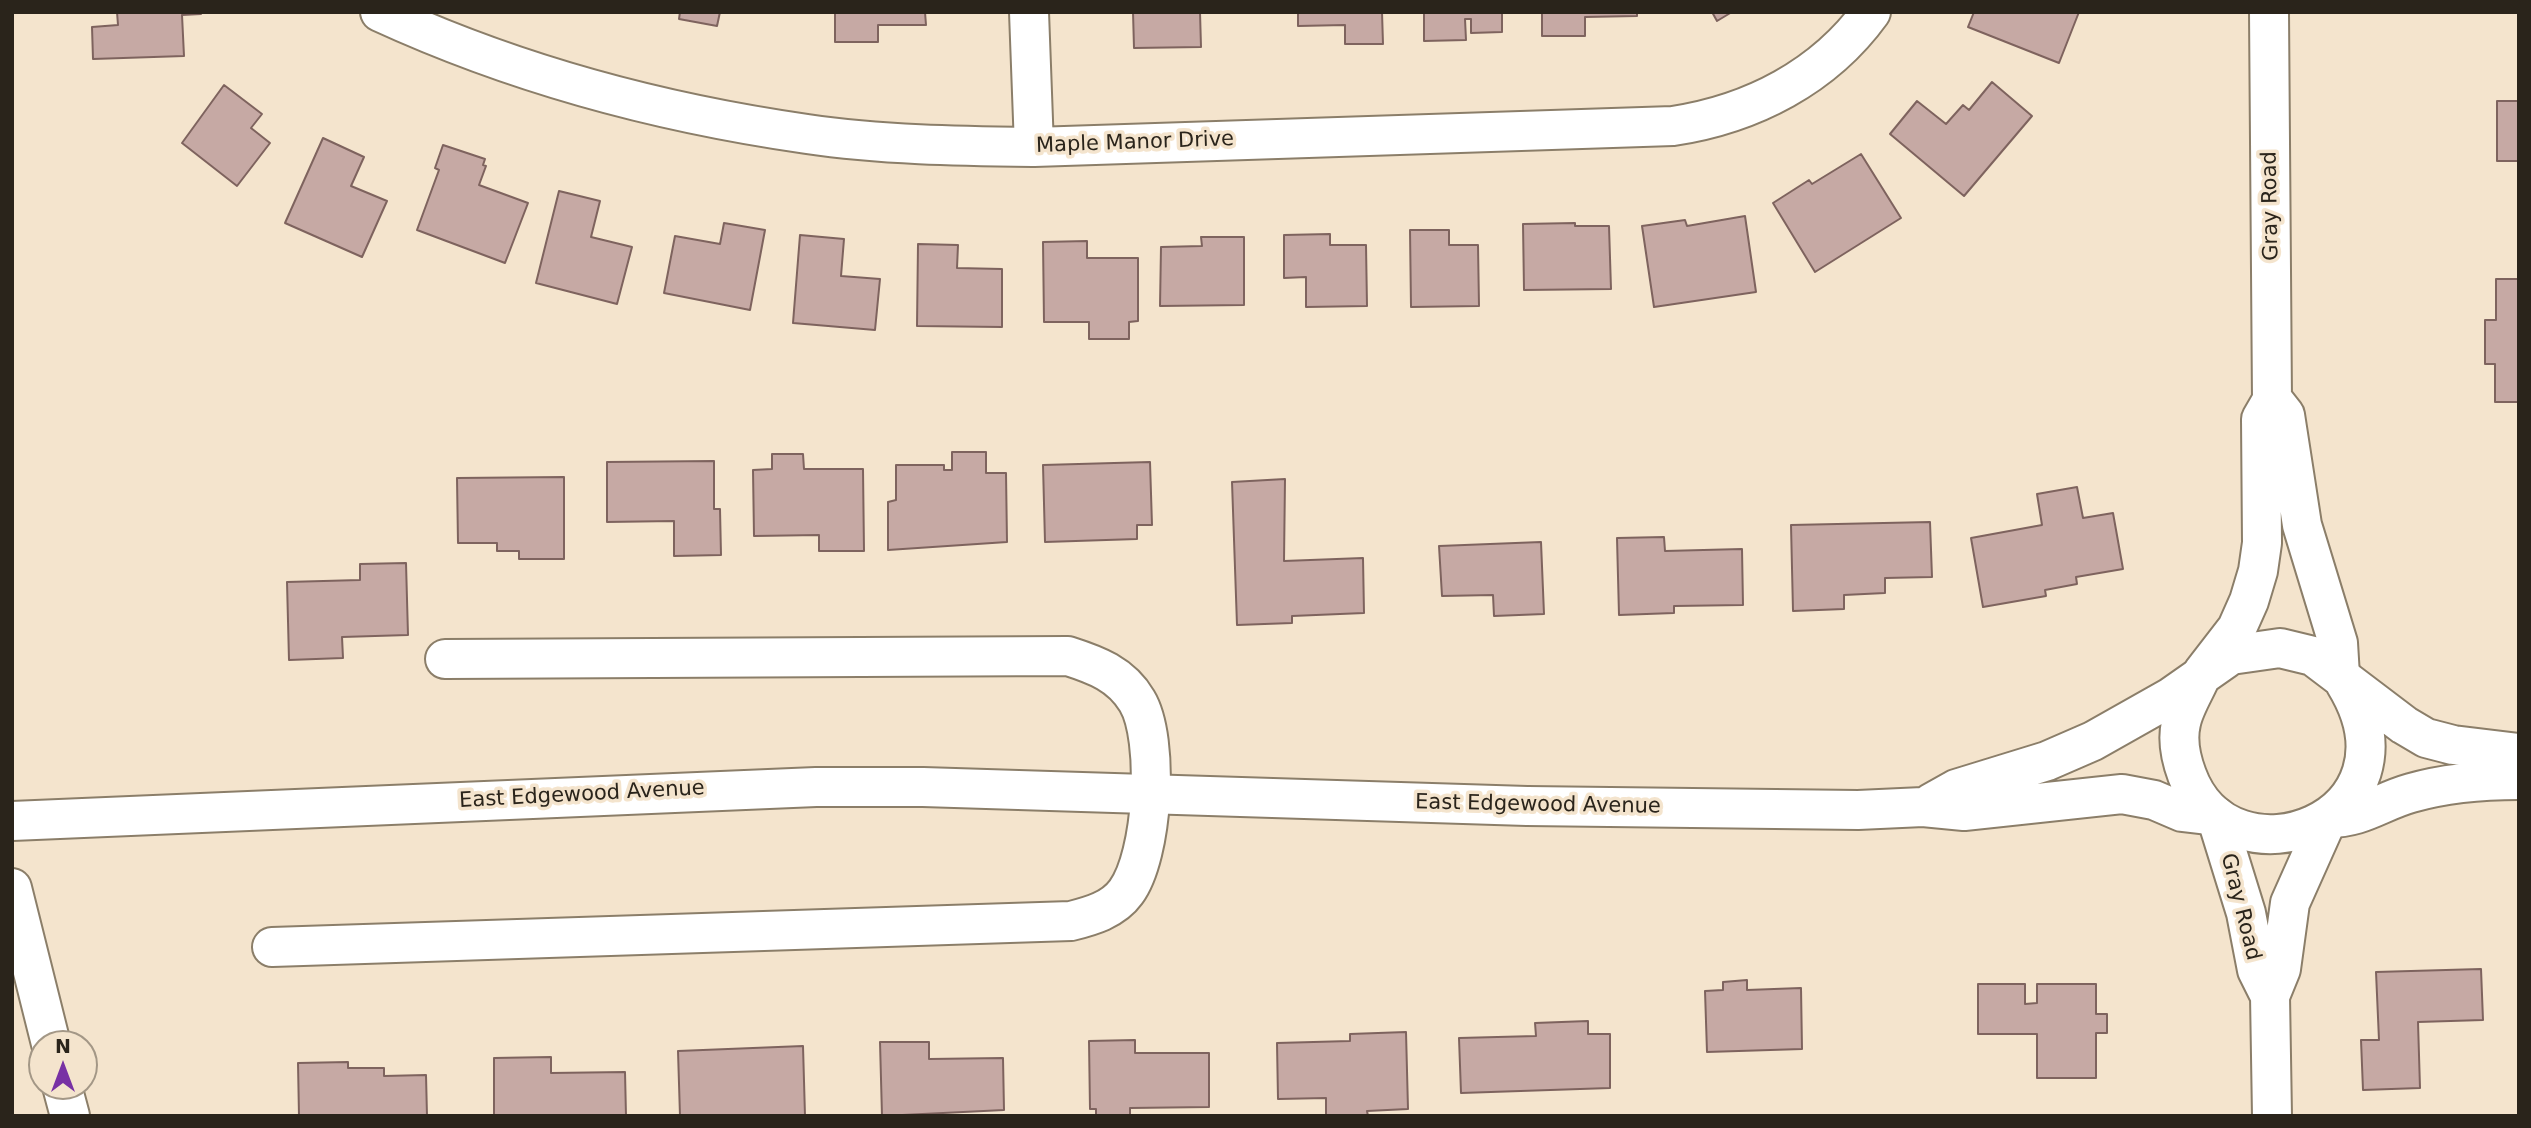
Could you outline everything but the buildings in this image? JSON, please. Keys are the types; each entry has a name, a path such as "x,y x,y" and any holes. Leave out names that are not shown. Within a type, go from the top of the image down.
{"main road":[{"name":"Maple Manor Drive","path":"380,12 501,62 590,90 681,113 810,135 960,146 1034,147 1673,126 1710,120 1780,93 1811,72 1853,36 1871,12"},
{"path":"1029,12 1034,147"},
{"name":"Gray Road","path":"2203,672 2237,628 2258,571 2262,543 2261,419 2272,400 2269,12"},
{"name":"Gray Road","path":"2272,400 2285,415 2302,525 2338,643 2340,676"},
{"path":"2340,676 2361,709 2367,733 2364,766 2351,795 2328,818 2296,833 2272,835 2247,832 2216,816 2192,790 2180,757 2181,722 2203,672 2231,655 2280,648 2313,656 2340,676 2404,725 2426,738 2453,745 2519,753"},
{"path":"272,947 1071,921 1107,909 1127,892 1136,873 1153,794 1146,724 1136,699 1118,678 1087,659 1068,656 444,659"},
{"name":"East Edgewood Avenue","path":"1923,807 1955,789 2046,761 2092,741 2137,718 2203,672"},
{"path":"2328,818 2352,818 2411,793 2447,785 2485,780 2519,780"},
{"name":"East Edgewood Avenue","path":"12,821 816,787 1714,809 1923,807 1964,811 2122,794 2154,800 2182,812 2216,816"},
{"name":"Gray Road","path":"2216,816 2246,912 2257,970 2270,996"},
{"name":"Gray Road","path":"2272,1116 2270,996 2281,969 2290,903 2328,818"},
{"path":"12,888 48,1030"}]}
